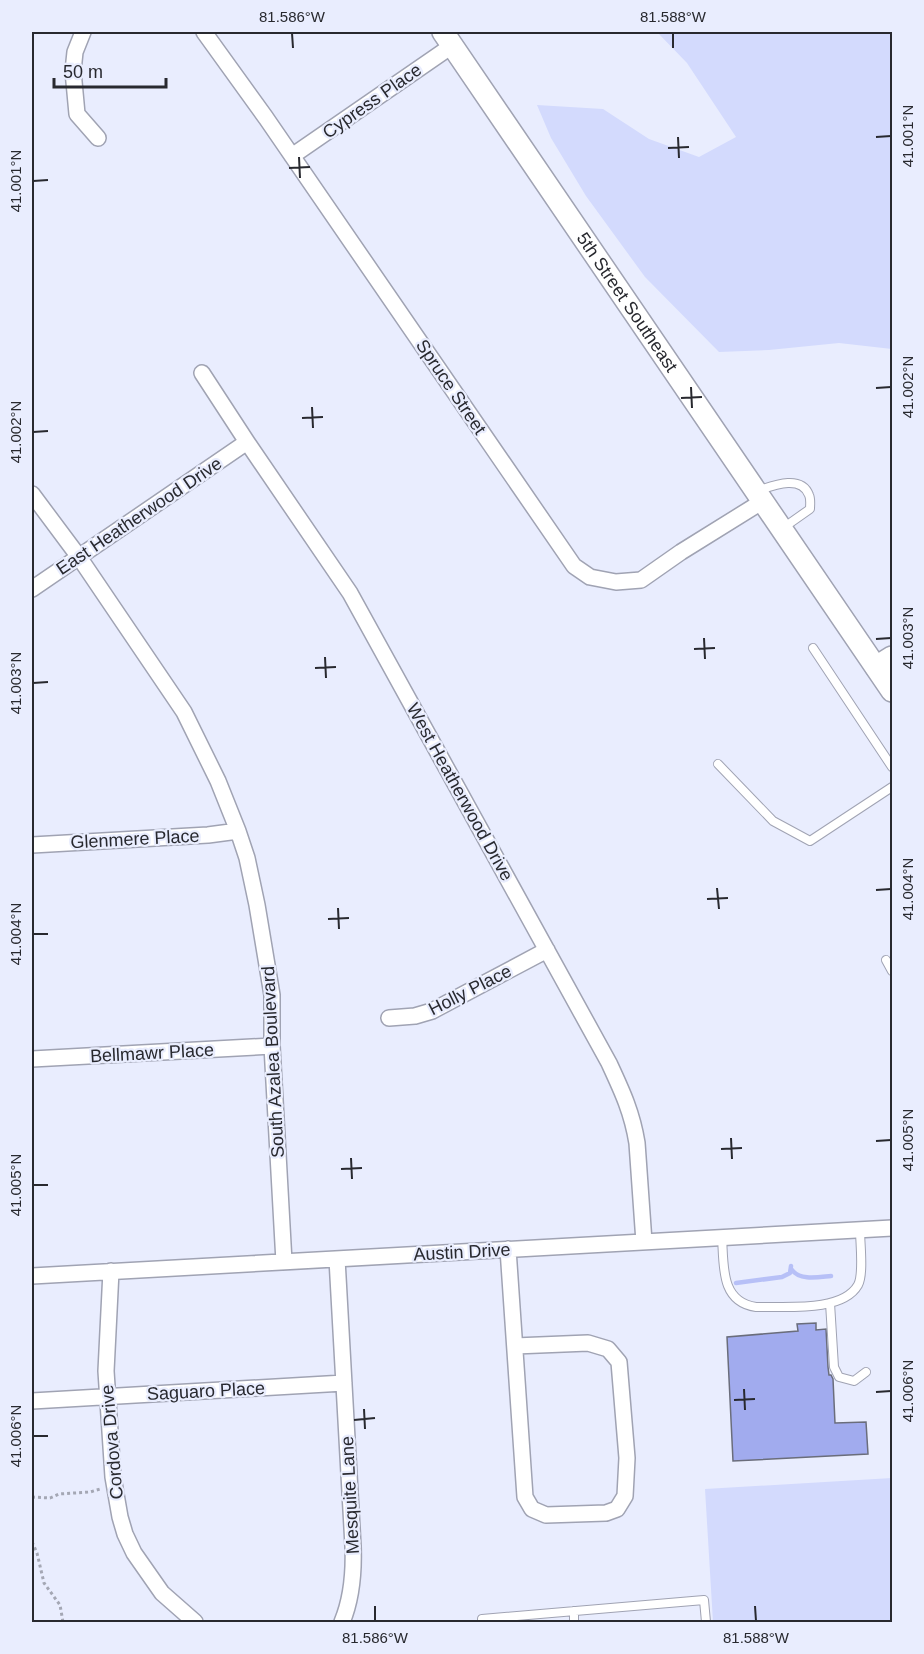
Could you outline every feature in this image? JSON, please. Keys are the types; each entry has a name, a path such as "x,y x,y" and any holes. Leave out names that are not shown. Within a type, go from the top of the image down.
{"main road":[{"name":"5th Street Southeast","path":"448,38 759,496 884,662 892,691"}],"street":[{"path":"83,32 75,52 73,71 77,114 98,138"},
{"name":"Spruce Street","path":"204,32 574,566 590,577 616,582 641,580 759,496"},
{"name":"Cypress Place","path":"292,156 448,38"},
{"name":"West Heatherwood Drive","path":"202,373 350,593 609,1063 630,1109 637,1143 644,1242"},
{"name":"East Heatherwood Drive","path":"32,589 247,442"},
{"name":"South Azalea Boulevard","path":"32,494 79,557 184,712 218,781 247,858 258,905 272,995 272,1046 284,1262"},
{"name":"Glenmere Place","path":"32,845 208,835 238,831"},
{"name":"Holly Place","path":"389,1018 415,1016 432,1011 547,950"},
{"name":"Bellmawr Place","path":"32,1059 272,1046"},
{"name":"Austin Drive","path":"32,1276 892,1228"},
{"path":"508,1249 514,1346 525,1497 532,1509 546,1515 606,1513 617,1509 625,1496 627,1458 619,1362 608,1349 588,1343 514,1346"},
{"name":"Mesquite Lane","path":"337,1259 354,1564 350,1597 342,1623"},
{"name":"Cordova Drive","path":"111,1271 106,1371 112,1477 120,1517 134,1553 162,1593 195,1623"},
{"name":"Saguaro Place","path":"32,1401 344,1383"}],"lane":[{"path":"759,496 778,483 803,487 810,496 810,509 782,528"},
{"path":"813,648 892,767"},
{"path":"718,764 773,821 810,841 892,787"},
{"path":"886,960 892,970"},
{"path":"722,1237 725,1283 732,1294 749,1306 820,1306 837,1301 858,1285 861,1274 860,1230"},
{"path":"830,1303 834,1367 839,1377 854,1381 866,1372"},
{"path":"482,1623 482,1620 704,1600 706,1623"},
{"path":"574,1611 574,1623"}],"path":[{"path":"32,1497 50,1498 59,1494 90,1492 99,1489 115,1490"},
{"path":"32,1542 44,1583 60,1605 63,1623"}],"shaded area":[{"path":"657,32 892,32 892,349 839,343 719,352 645,277 586,196 551,138 537,105 603,109 649,139 699,157 736,137 687,63"},
{"path":"892,1478 892,1622 713,1622 705,1489"}],"building":[{"path":"816,1323 816,1330 826,1329 829,1375 833,1379 835,1423 866,1422 868,1454 733,1461 727,1337 798,1331 797,1324"}],"waterway":[{"path":"736,1283 782,1277 790,1273 791,1266"},
{"path":"792,1270 805,1277 831,1276"}]}
